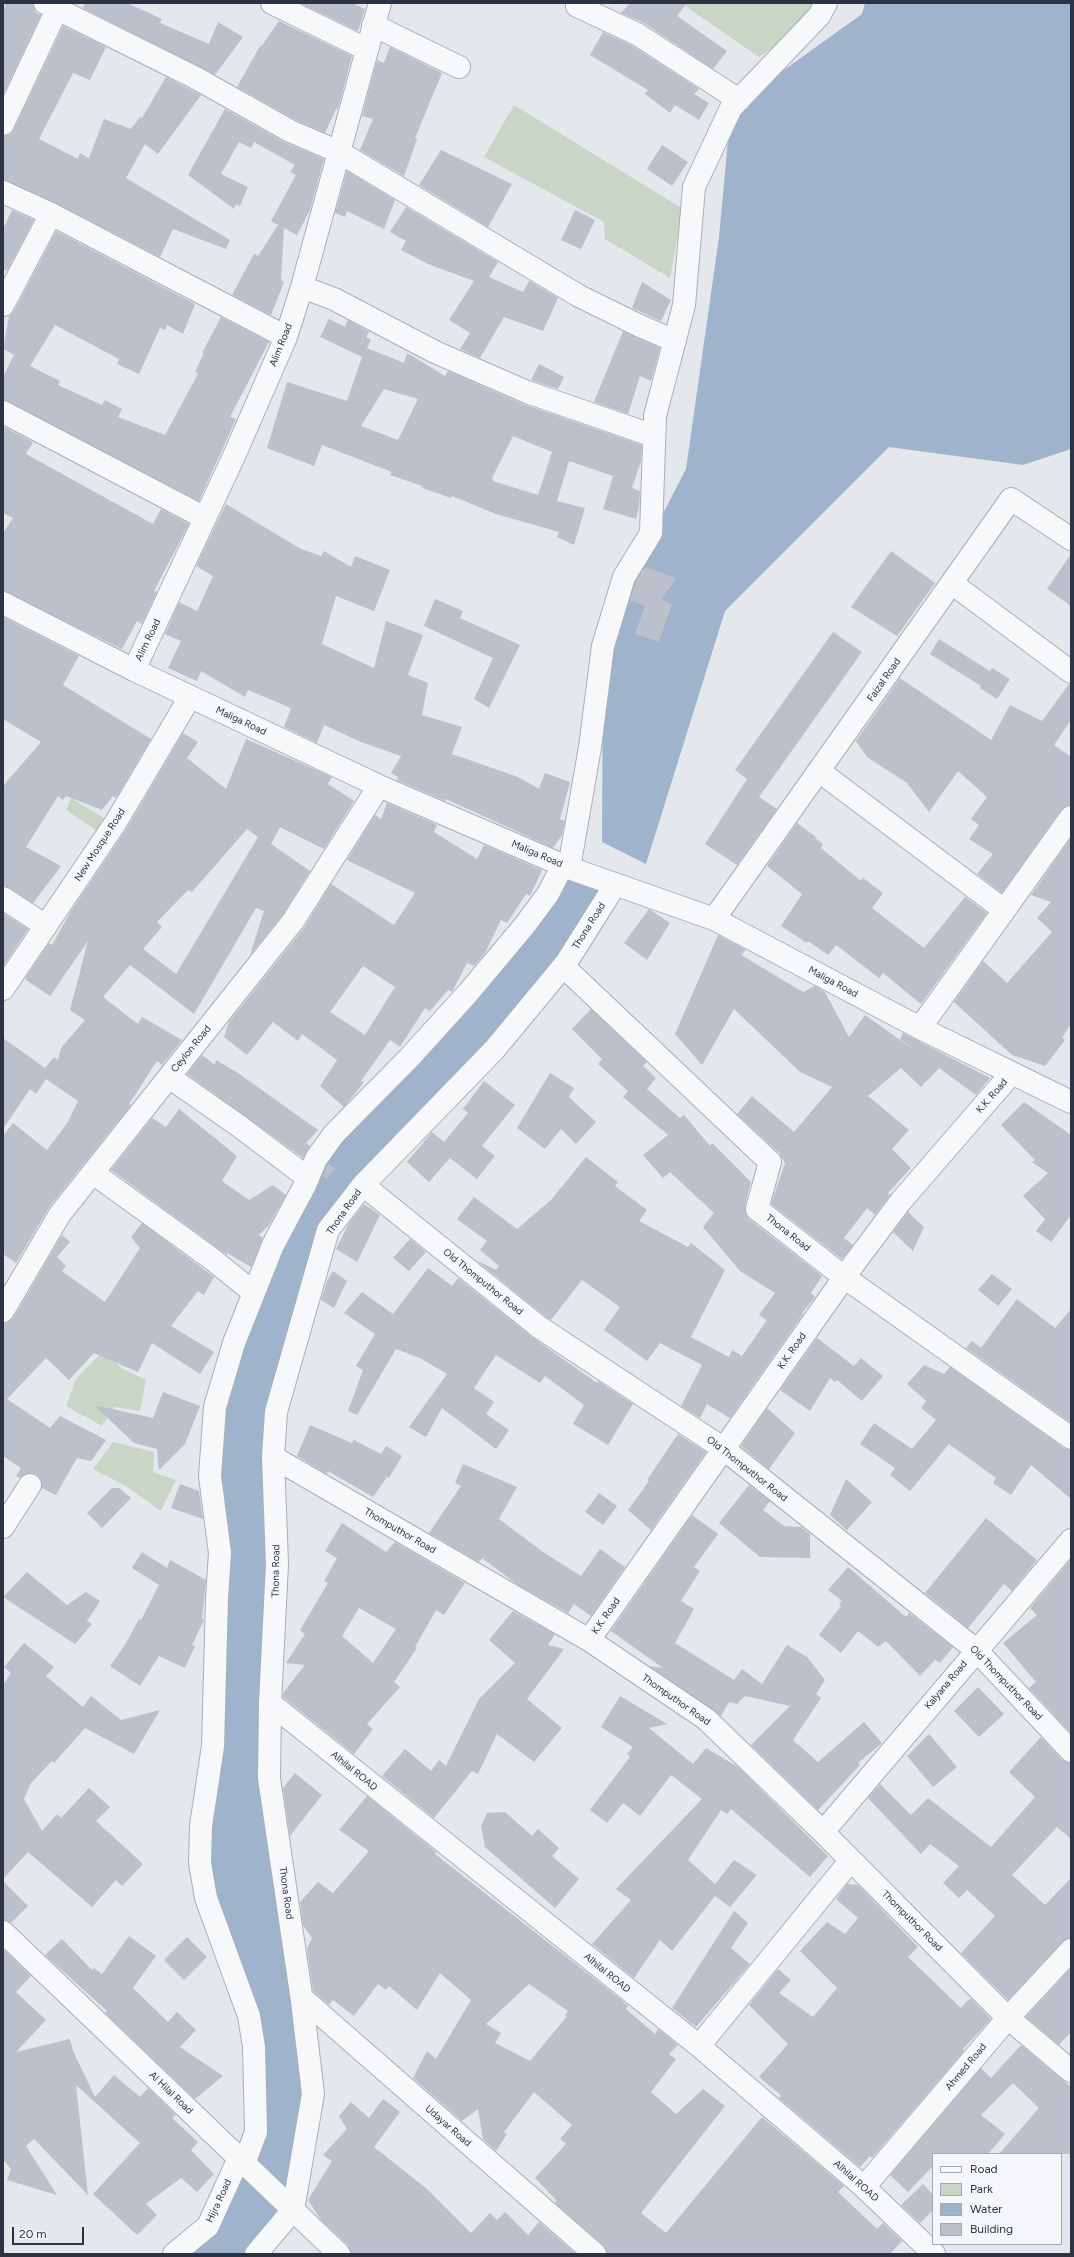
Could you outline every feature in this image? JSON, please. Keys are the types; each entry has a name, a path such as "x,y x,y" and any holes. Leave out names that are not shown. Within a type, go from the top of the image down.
{"street":[{"path":"272,3 366,49"},
{"name":"Alim Road","path":"134,670 205,518 286,337 302,287 366,49 380,3"},
{"name":"Hijra Road","path":"174,2254 208,2226 256,2132 254,2047 249,2016 206,1898 200,1863 201,1826 213,1746 216,1614 220,1553 210,1476 215,1407 234,1343 273,1245 308,1178 316,1159 334,1134 425,1041 525,925 566,866 590,747 603,646 624,577 651,533 654,416 684,305 694,187 731,108 820,16 826,3"},
{"path":"3,124 55,5 196,78 290,131 339,152 579,296 674,341"},
{"path":"577,6 637,34 739,100"},
{"path":"373,25 459,68"},
{"path":"3,192 51,214 286,337"},
{"path":"3,305 51,214"},
{"path":"302,287 334,299 435,352 527,392 654,436"},
{"path":"3,412 205,518"},
{"name":"Faizal Road","path":"714,919 953,584 1011,499 1071,539"},
{"path":"953,584 1071,672"},
{"name":"Maliga Road","path":"3,603 134,670 379,786 566,866 615,885 714,919 920,1028 1011,1074 1071,1102"},
{"name":"New Mosque Road","path":"3,989 116,822 190,697"},
{"path":"819,771 1004,910"},
{"name":"Ceylon Road","path":"3,1311 60,1214 293,921 379,786"},
{"path":"920,1028 1071,817"},
{"name":"Thona Road","path":"256,2254 292,2210 313,2094 302,1998 269,1778 270,1704 277,1564 273,1457 276,1412 327,1234 363,1185 494,1050 563,966 615,885"},
{"path":"3,898 46,926"},
{"name":"Thona Road","path":"563,966 770,1162 757,1209 844,1277 1071,1438"},
{"name":"K.K. Road","path":"589,1640 844,1277 901,1201 1011,1074"},
{"path":"169,1077 239,1126 308,1178"},
{"path":"93,1172 212,1258 254,1293"},
{"name":"Old Thomputhor Road","path":"363,1185 539,1327 724,1448 976,1650 1071,1751"},
{"name":"Thomputhor Road","path":"273,1457 589,1640 706,1719 823,1832 1008,2018 1071,2071"},
{"path":"3,1528 30,1485"},
{"name":"Kalyana Road","path":"823,1832 976,1650 1071,1540"},
{"name":"Alhilal ROAD","path":"270,1704 699,2046 864,2187 932,2253"},
{"path":"699,2046 851,1860"},
{"name":"Al Hilal Road","path":"3,1932 339,2254"},
{"name":"Ahmed Road","path":"864,2187 1008,2018 1071,1950"},
{"name":"Udayar Road","path":"302,1998 595,2254"}],"green space":[{"path":"681,3 825,3 819,16 759,57"},
{"path":"514,105 683,209 670,278 605,239 604,222 484,157"},
{"path":"71,798 104,818 97,831 66,810"},
{"path":"104,1350 121,1368 146,1380 140,1411 114,1407 102,1426 66,1406 76,1379"},
{"path":"113,1442 154,1452 153,1472 176,1480 161,1511 126,1486 93,1469"}],"water":[{"path":"865,3 1071,3 1071,449 1023,465 889,447 725,611 646,864 602,842 603,646 637,564 686,469 719,237 731,108 862,14"},
{"path":"565,869 615,885 563,966 327,1234 276,1415 270,1715 313,2094 285,2219 256,2254 174,2254 229,2208 244,2164 253,2021 206,1898 218,1407 305,1185"}],"building":[{"path":"6,3 33,3 36,13 41,15 3,95 3,12"},
{"path":"85,3 127,3 162,19 160,23 209,44 218,22 243,37 215,75 83,8"},
{"path":"300,3 352,3 365,9 358,31"},
{"path":"630,3 687,3 677,16 727,51 713,69 644,23 621,13"},
{"path":"279,21 352,56 338,109 336,109 325,133 296,120 237,87 260,46 261,47"},
{"path":"63,26 106,47 90,80 73,73 39,139 78,159 80,153 89,158 104,119 131,129 140,117 142,118 166,77 201,95 158,154 145,144 126,178 230,240 226,249 173,229 160,257 56,203 3,180 3,136 10,134 14,129"},
{"path":"603,32 631,45 699,89 694,94 709,103 699,120 675,105 670,113 645,94 648,90 590,55"},
{"path":"390,47 442,73 415,138 417,139 404,176 360,150 373,119 362,116 377,60 384,63"},
{"path":"225,109 284,142 324,159 310,210 297,235 284,228 281,280 284,282 271,315 232,295 254,254 258,256 278,225 271,221 296,175 290,172 295,165 254,142 251,148 239,142 221,174 248,187 240,206 236,204 234,209 188,175"},
{"path":"662,145 688,162 672,186 647,169"},
{"path":"441,150 512,184 488,227 419,185"},
{"path":"347,171 395,200 384,229 347,211 345,217 335,213"},
{"path":"406,207 498,262 489,277 523,292 529,281 558,298 543,331 504,317 480,358 460,349 470,333 449,320 474,281 428,264 401,250 406,241 390,232"},
{"path":"12,210 34,220 7,271 3,269 3,229"},
{"path":"575,210 595,220 581,249 561,240"},
{"path":"56,231 195,304 183,334 167,325 165,330 160,328 139,374 117,364 119,359 55,325 30,366 60,381 58,385 102,405 105,400 122,409 118,417 165,435 198,374 195,372 204,353 202,353 221,317 269,342 230,417 236,419 199,501 3,400 3,377 14,355 3,349 9,316 14,311"},
{"path":"642,282 671,300 661,321 632,308"},
{"path":"329,319 345,327 348,320 369,332 366,337 371,340 367,348 404,363 407,353 445,376 448,371 523,404 642,445 641,461 632,488 640,491 639,507 636,519 603,509 613,476 569,461 557,501 585,508 574,545 557,537 559,532 496,514 452,496 451,498 422,488 422,486 390,475 392,472 322,445 314,466 267,448 287,382 347,401 362,357 320,337","holes":["384,389 418,399 398,440 361,426","513,436 552,452 538,495 493,481 492,478"]},
{"path":"623,331 660,348 651,381 640,376 628,414 594,402"},
{"path":"539,364 564,377 558,389 531,380"},
{"path":"4,427 33,442 26,454 153,524 161,509 189,524 154,591 157,592 142,624 137,621 122,649 3,591 3,533 13,518 3,513"},
{"path":"226,504 301,549 321,556 324,551 351,567 355,556 390,570 374,611 336,596 322,644 374,668 386,621 423,635 408,675 428,683 422,715 462,727 452,754 518,777 539,789 545,773 570,782 560,819 565,821 562,835 553,848 446,799 445,801 397,780 398,777 391,773 401,756 361,742 324,725 317,743 284,727 291,708 248,690 245,697 201,671 197,681 168,668 181,641 165,634 179,602 197,611 213,576 196,566"},
{"path":"891,551 935,583 897,636 851,607"},
{"path":"1071,554 1071,606 1047,589"},
{"path":"645,567 676,578 661,600 672,604 659,642 635,634 645,606 630,600 635,582"},
{"path":"435,599 463,611 460,618 520,645 489,708 474,699 493,658 424,626"},
{"path":"3,617 79,656 63,685 151,739 116,798 113,796 102,810 66,796 63,800 58,796 26,847 61,866 33,903 10,888 3,886 3,786 41,742 3,719"},
{"path":"833,632 862,652 759,797 777,809 737,865 705,844 747,779 735,770"},
{"path":"939,639 990,671 992,668 1010,679 997,699 980,688 981,686 930,654"},
{"path":"900,678 991,740 1010,705 1042,721 1069,684 1071,684 1071,720 1054,745 1071,757 1071,805 1061,810 1002,893 977,874 993,854 969,839 979,825 971,819 987,797 958,771 929,812 907,783 867,757 856,741"},
{"path":"183,733 198,742 187,758 226,789 246,739 332,777 328,784 354,801 324,849 280,827 271,844 310,871 283,914 250,955 264,911 256,908 194,1014 130,965 103,997 138,1024 142,1017 182,1040 162,1065 157,1061 129,1104 131,1105 50,1206 16,1263 3,1254 3,1136 13,1123 47,1150 68,1122 78,1101 46,1079 36,1094 30,1089 3,1129 3,1038 45,1068 54,1057 58,1060 61,1048 85,1020 70,1010 88,941 50,996 26,980 26,977 49,943 52,945 71,911 127,828","holes":["247,829 258,837 176,974 143,949 162,927 157,922 188,890 192,892"]},
{"path":"387,803 437,825 434,832 477,859 484,845 542,870 530,896 526,894 507,923 501,920 485,953 474,966 467,963 452,992 448,990 430,1011 425,1008 400,1047 390,1040 361,1081 364,1082 344,1107 320,1086 337,1060 302,1034 298,1041 273,1022 247,1055 224,1037 229,1022 303,929 331,884 394,925 415,893 347,860 375,815 381,819","holes":["363,966 395,987 365,1035 330,1012"]},
{"path":"797,823 823,844 821,848 861,881 863,878 883,893 872,908 924,948 965,897 987,913 921,1004 883,973 879,978 836,945 828,955 808,941 807,943 781,926 802,894 767,866"},
{"path":"1071,838 1071,1024 1062,1038 1065,1040 1045,1066 1012,1055 954,1002 983,961 1007,983 1052,932 1037,918 1051,902 1031,895"},
{"path":"649,909 670,923 647,960 624,943"},
{"path":"3,913 28,929 4,965 3,964"},
{"path":"718,935 746,950 741,955 803,992 815,986 825,992 849,1037 865,1015 917,1052 900,1039 903,1033 990,1078 976,1095 939,1068 921,1087 901,1068 868,1096 909,1130 892,1149 911,1168 888,1193 890,1195 875,1215 867,1208 844,1238 853,1245 842,1259 771,1204 785,1163 779,1153 737,1114 752,1096 794,1132 832,1087 800,1072 734,1009 702,1065 675,1034"},
{"path":"591,1009 647,1062 643,1066 656,1078 647,1089 680,1118 684,1115 710,1146 712,1143 751,1182 745,1206 745,1212 749,1219 822,1276 811,1293 815,1297 802,1313 803,1314 730,1418 707,1404 700,1418 681,1406 702,1365 660,1343 647,1361 604,1330 620,1307 582,1280 551,1320 546,1317 476,1260 496,1270 499,1266 480,1250 487,1241 457,1219 474,1197 517,1229 551,1200 586,1157 618,1182 615,1186 647,1210 639,1221 688,1247 691,1243 725,1270 691,1337 729,1357 732,1350 742,1356 767,1320 759,1315 775,1293 740,1271 703,1227 714,1213 670,1172 663,1178 643,1155 668,1135 623,1097 628,1091 598,1064 602,1059 572,1029"},
{"path":"202,1055 215,1065 216,1060 238,1073 318,1130 306,1143 310,1146 303,1158 187,1074"},
{"path":"550,1073 574,1088 569,1097 596,1122 576,1144 561,1129 545,1149 517,1128"},
{"path":"484,1081 515,1105 482,1146 495,1156 477,1179 450,1158 429,1182 407,1162 432,1132 444,1142 468,1113 463,1109"},
{"path":"1024,1102 1071,1135 1071,1215 1051,1242 1036,1231 1045,1219 1023,1196 1048,1173 1032,1162 1035,1160 1001,1125"},
{"path":"179,1109 237,1156 222,1181 249,1200 273,1185 286,1195 269,1225 259,1235 263,1238 251,1267 227,1253 227,1255 111,1170 152,1118 166,1127"},
{"path":"328,1163 335,1169 327,1179 323,1176"},
{"path":"364,1204 380,1215 357,1262 336,1249 349,1223"},
{"path":"908,1212 924,1227 913,1251 893,1232"},
{"path":"142,1223 214,1277 204,1295 198,1291 171,1326 214,1352 200,1374 152,1343 138,1372 94,1353 69,1380 46,1358 7,1399 50,1428 60,1416 106,1440 91,1461 77,1458 56,1495 42,1488 41,1480 36,1474 30,1473 20,1478 16,1476 21,1468 3,1456 3,1323 9,1322 14,1317 62,1235 70,1242 57,1257 66,1266 62,1271 105,1302 140,1248 131,1237"},
{"path":"410,1239 426,1252 409,1271 393,1258"},
{"path":"428,1268 452,1286 458,1278 532,1337 597,1383 598,1381 633,1404 608,1445 573,1424 584,1405 545,1376 540,1383 496,1355 474,1388 494,1402 486,1414 509,1430 496,1449 442,1408 426,1437 409,1427 447,1374 420,1358 396,1349 357,1415 348,1411 363,1370 356,1366 375,1334 344,1313 362,1292 393,1314"},
{"path":"333,1271 347,1281 334,1308 321,1300 327,1281"},
{"path":"992,1274 1012,1289 998,1306 978,1290"},
{"path":"1017,1299 1055,1328 1071,1309 1071,1423 966,1348 972,1341 981,1348"},
{"path":"817,1338 854,1366 861,1358 883,1376 862,1401 837,1380 835,1382 830,1378 810,1411 780,1390"},
{"path":"924,1365 944,1374 950,1367 1064,1448 1071,1450 1071,1499 1031,1465 1011,1495 993,1483 996,1478 949,1444 910,1491 890,1475 895,1468 860,1444 874,1423 912,1449 936,1420 921,1408 926,1401 907,1384"},
{"path":"163,1392 200,1406 185,1444 159,1470 157,1449 134,1443 94,1405 153,1418"},
{"path":"767,1408 795,1433 769,1469 741,1446"},
{"path":"310,1425 352,1443 354,1440 381,1454 386,1446 402,1456 389,1478 387,1477 373,1497 328,1471 327,1474 297,1456"},
{"path":"678,1434 706,1452 651,1530 628,1510 649,1481 647,1480"},
{"path":"463,1464 517,1487 499,1519 543,1552 581,1576 600,1549 625,1567 591,1616 574,1604 568,1613 518,1585 482,1558 479,1562 429,1533 461,1486 455,1483"},
{"path":"846,1479 872,1502 847,1530 830,1515"},
{"path":"180,1484 199,1491 203,1519 171,1508"},
{"path":"749,1485 770,1501 763,1510 784,1526 801,1527 810,1534 810,1558 760,1557 719,1523"},
{"path":"112,1488 119,1488 131,1498 102,1528 87,1513"},
{"path":"599,1493 617,1506 603,1525 585,1512"},
{"path":"692,1515 718,1534 694,1567 700,1571 681,1601 694,1609 675,1643 734,1680 742,1669 762,1684 787,1645 807,1657 825,1680 816,1694 821,1698 793,1740 818,1762 864,1722 882,1743 858,1763 860,1765 818,1810 751,1745 790,1706 745,1696 737,1704 729,1702 721,1716 649,1666 663,1668 611,1631"},
{"path":"986,1518 1037,1560 1012,1591 1004,1584 968,1628 925,1593"},
{"path":"342,1523 386,1552 395,1542 465,1583 444,1615 436,1610 415,1647 417,1648 394,1682 400,1687 367,1724 373,1729 354,1754 283,1697 283,1693 305,1665 286,1663 305,1634 300,1630 328,1583 324,1581 337,1558 325,1551","holes":["359,1608 396,1629 373,1663 342,1636"]},
{"path":"142,1552 167,1568 170,1560 206,1580 202,1619 204,1620 192,1645 195,1646 185,1668 159,1656 140,1686 110,1666 125,1645 139,1619 141,1620 159,1585 132,1568"},
{"path":"1071,1559 1071,1733 1029,1688 1036,1682 1003,1643 1037,1615 1030,1608"},
{"path":"848,1567 906,1617 909,1613 953,1647 940,1663 935,1660 920,1676 886,1641 878,1647 858,1631 841,1653 819,1635 841,1606 839,1604 842,1601 828,1590"},
{"path":"27,1572 67,1605 86,1592 100,1601 87,1621 92,1624 75,1644 3,1597"},
{"path":"513,1611 555,1634 548,1645 564,1649 527,1699 562,1728 534,1762 497,1734 478,1774 472,1771 434,1818 382,1776 405,1749 431,1771 439,1760 446,1766 479,1699 515,1663 489,1640"},
{"path":"24,1643 54,1667 46,1676 83,1707 91,1696 121,1720 160,1710 134,1754 85,1728 54,1763 52,1761 31,1783 24,1799 42,1831 57,1814 61,1818 89,1788 110,1807 96,1821 143,1864 122,1886 116,1880 92,1907 28,1852 3,1879 3,1685 11,1673 4,1667"},
{"path":"978,1687 1004,1714 979,1737 954,1711"},
{"path":"620,1696 667,1724 649,1728 693,1764 706,1748 738,1767 828,1856 810,1877 731,1809 727,1814 721,1810 688,1860 715,1884 734,1860 757,1875 730,1907 715,1896 672,1951 660,1940 634,1978 592,1944 631,1900 616,1889 702,1799 671,1775 640,1816 623,1803 607,1823 590,1810 630,1757 627,1754 633,1747 601,1727"},
{"path":"929,1734 957,1767 933,1787 907,1756"},
{"path":"1041,1737 1062,1760 1071,1763 1071,1839 1057,1827 1012,1875 1045,1905 1071,1878 1071,1938 1062,1942 1008,2000 961,1953 995,1916 967,1890 959,1898 943,1883 959,1866 930,1844 921,1854 868,1798 880,1784 911,1815 928,1798 991,1847 1035,1797 1009,1772"},
{"path":"295,1773 322,1795 290,1836 283,1788"},
{"path":"367,1796 436,1852 435,1854 619,1998 628,2006 626,2009 655,2034 658,2029 678,2045 669,2054 676,2059 651,2092 676,2114 703,2089 725,2106 641,2213 666,2233 762,2117 844,2186 838,2192 877,2229 883,2223 902,2241 890,2254 607,2254 603,2245 555,2203 557,2201 535,2178 566,2144 560,2139 572,2125 534,2092 504,2132 507,2134 496,2151 483,2139 478,2109 462,2121 413,2078 427,2051 436,2059 471,2000 440,1973 417,2010 389,1986 386,1990 378,1984 354,2016 333,2000 329,2005 313,1991 307,1949 312,1938 303,1925 300,1902 318,1882 333,1893 369,1851 339,1830","holes":["529,1984 568,2011 565,2015 567,2016 530,2061 495,2043 501,2033 486,2024"]},
{"path":"505,1812 532,1836 538,1829 559,1848 552,1856 579,1879 555,1908 485,1847 481,1826 487,1813"},
{"path":"3,1881 28,1906 11,1923 3,1920"},
{"path":"847,1884 858,1885 918,1947 908,1957 961,2008 970,1998 991,2019 963,2049 964,2051 872,2158 870,2156 860,2167 779,2098 781,2095 759,2077 788,2044 749,2005 778,1969 791,1980 779,1993 813,2017 837,1988 800,1951 827,1922 845,1934 858,1918 836,1899"},
{"path":"734,1911 748,1923 731,1948 750,1964 696,2027 672,2008"},
{"path":"129,1936 156,1956 133,1988 168,2022 177,2012 196,2030 180,2047 223,2076 195,2099 105,2013 107,2011 45,1955 62,1939 92,1970 94,1968 102,1974"},
{"path":"187,1937 207,1957 184,1980 164,1960"},
{"path":"3,1949 31,1976 16,1992 46,2020 16,2052 70,2039 73,2051 95,2097 114,2075 140,2097 148,2088 176,2115 172,2118 198,2142 191,2150 214,2174 197,2192 181,2178 146,2204 157,2215 137,2235 93,2194 140,2143 76,2085 88,2195 34,2139 26,2146 57,2195 7,2180 11,2169 3,2159"},
{"path":"1071,1968 1071,2032 1059,2045 1026,2017"},
{"path":"1021,2045 1071,2087 1071,2154 1000,2153 1039,2108 1013,2083 981,2115 1005,2134 989,2153 932,2153 932,2167 908,2192 890,2175 981,2068 991,2078"},
{"path":"383,2099 400,2112 374,2147 427,2189 471,2233 490,2213 497,2220 505,2212 528,2235 539,2222 576,2254 351,2254 348,2245 321,2220 308,2200 332,2161 323,2155 347,2129 339,2116 351,2102 369,2118"},
{"path":"923,2184 932,2194 932,2211 920,2223 901,2205"}]}
